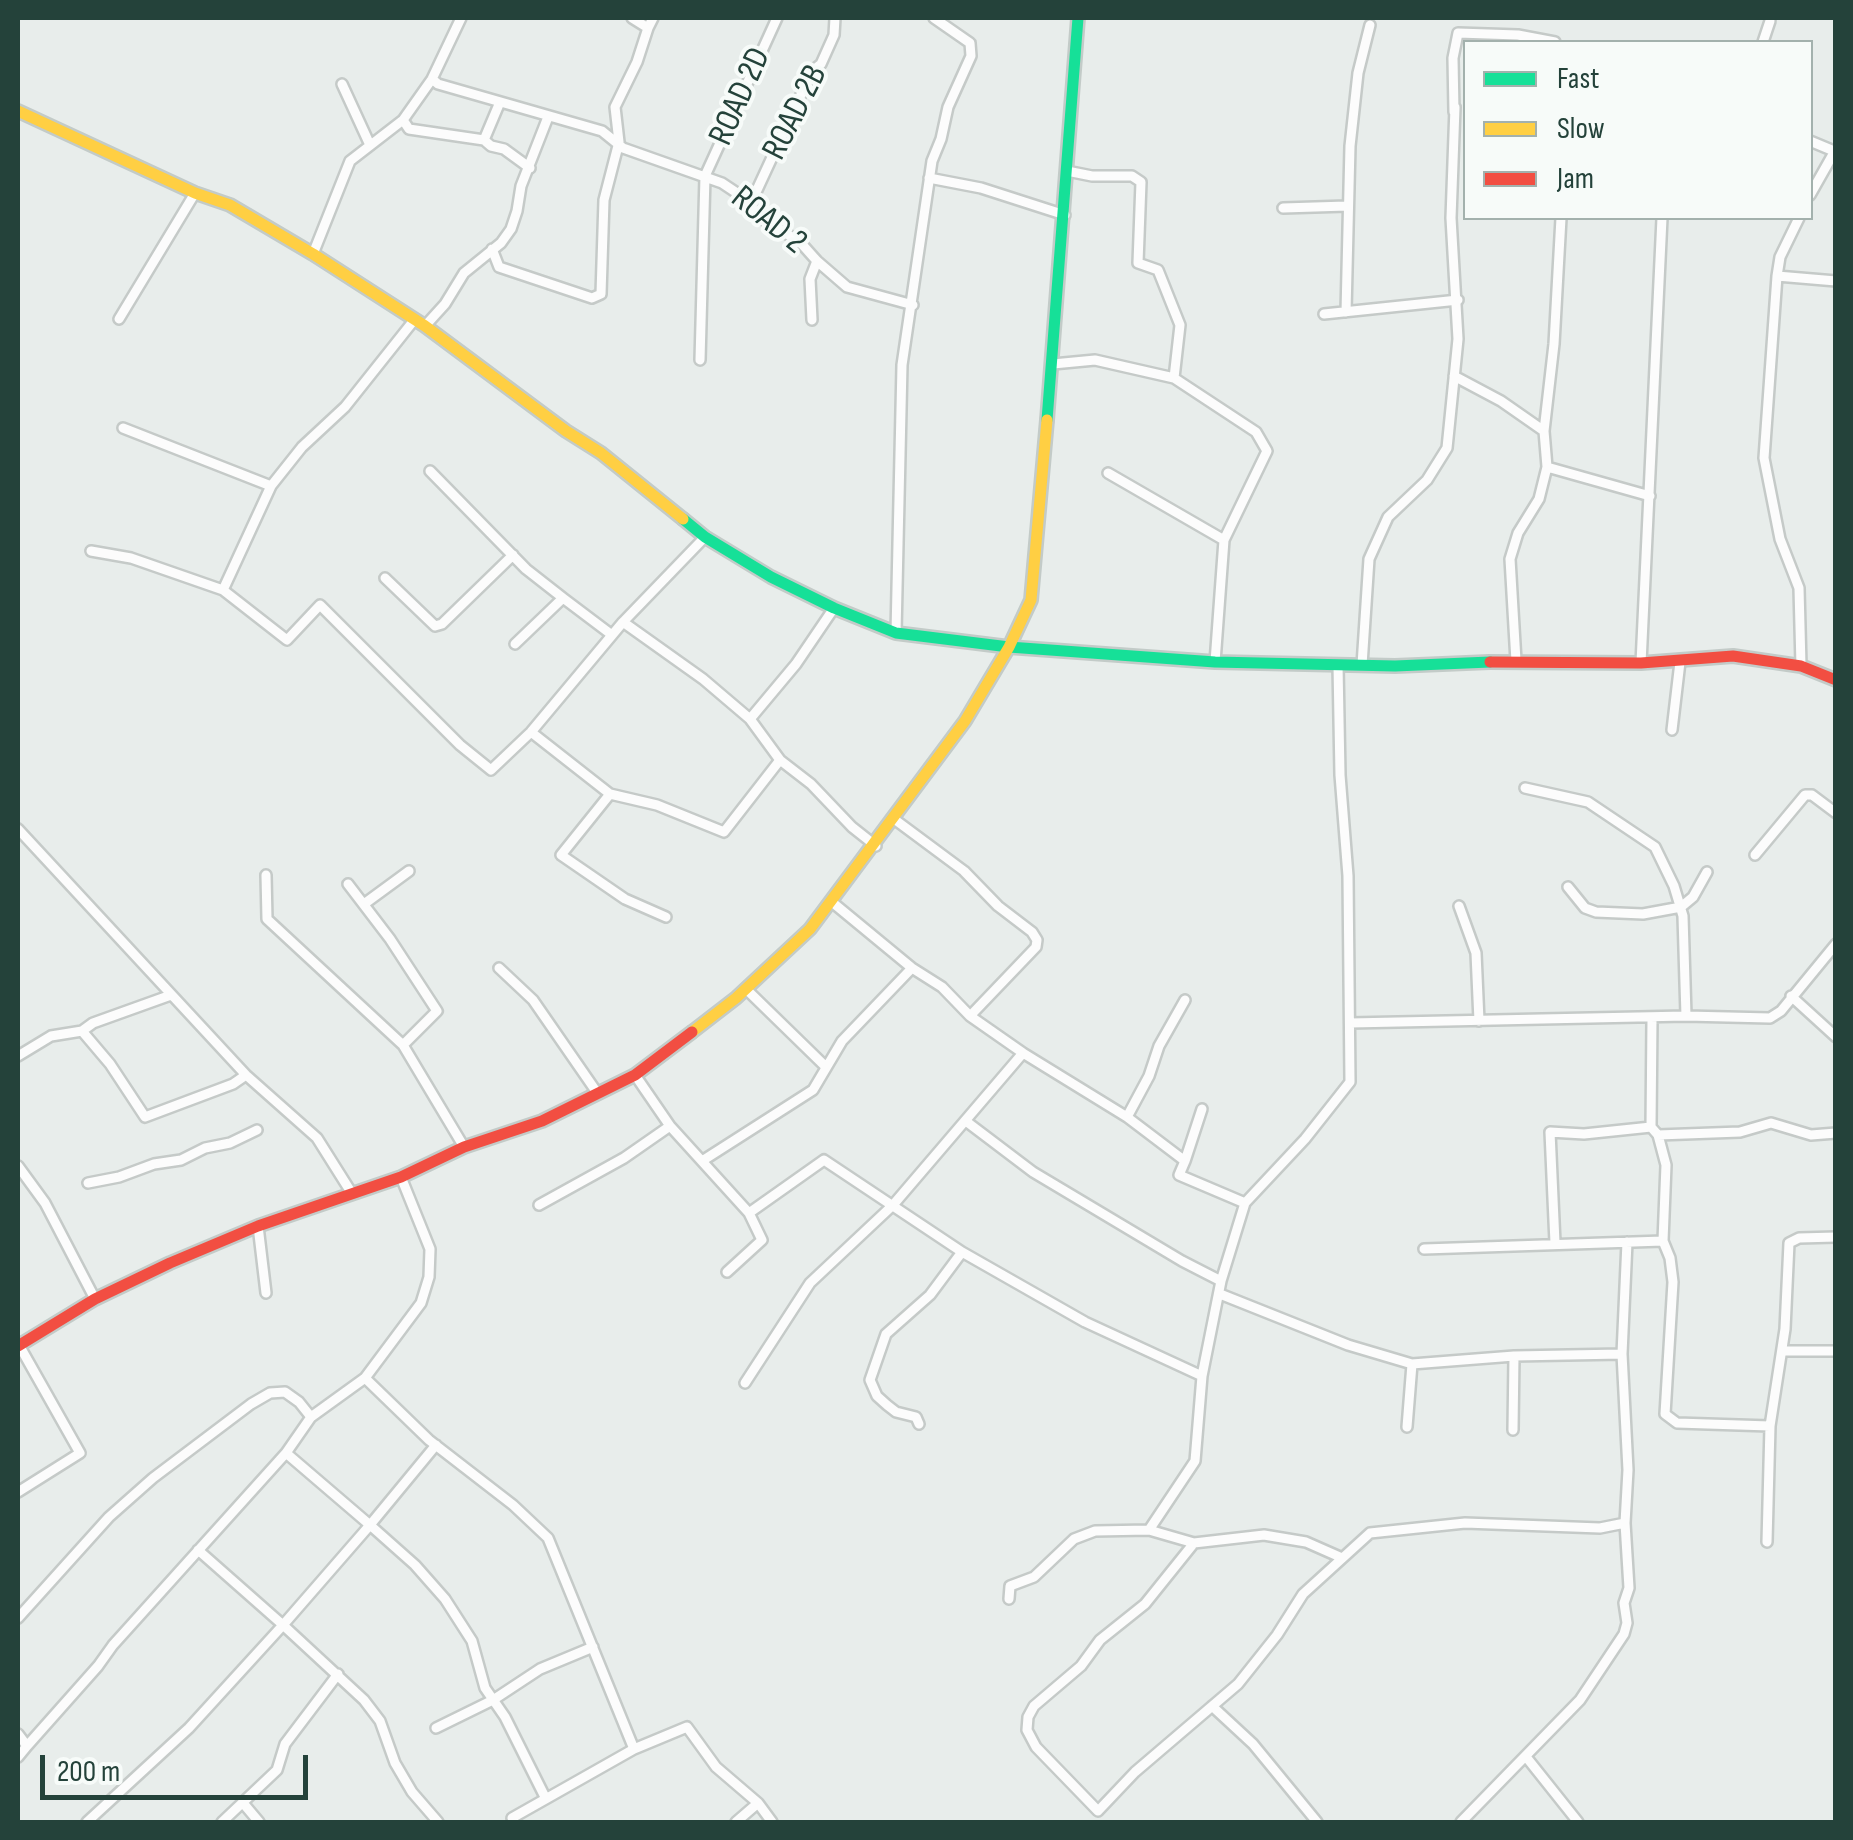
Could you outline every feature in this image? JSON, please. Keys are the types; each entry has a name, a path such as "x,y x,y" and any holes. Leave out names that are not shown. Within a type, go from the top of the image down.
{"street":[{"path":"313,254 350,161 403,120 432,79 461,18"},
{"path":"492,249 499,267 541,283 597,297 604,287 604,200 619,142 615,106 637,62 650,23 632,18"},
{"name":"ROAD 2D","path":"705,176 777,18"},
{"name":"ROAD 2B","path":"750,206 812,71 821,64 834,35 835,18"},
{"path":"896,633 901,514 899,408 912,305 929,178 948,107 972,56 970,43 934,18"},
{"path":"18,1492 80,1453 18,1346 95,1299 258,1226 401,1177 464,1147 542,1122 635,1075 746,990 810,929 876,846 965,721 1010,647 1031,600 1078,18"},
{"path":"1764,40 1770,22"},
{"path":"1346,312 1347,206 1358,74 1370,25"},
{"path":"1454,173 1453,58 1458,33 1544,40"},
{"name":"ROAD 2","path":"432,79 602,131 623,148 705,176 736,192 764,220 800,242 848,287 912,305"},
{"path":"342,84 370,145"},
{"path":"484,140 500,102"},
{"path":"1362,665 1369,559 1388,518 1427,480 1446,448 1458,300 1452,222 1455,107"},
{"path":"18,110 230,206 313,254 420,322 601,453 705,537 772,577 896,633 1010,647 1214,662 1338,666 1516,661 1641,663 1733,656 1801,666 1836,680"},
{"path":"223,590 270,486 420,322 445,304 464,273 501,242 516,219 519,193 548,117"},
{"path":"403,120 409,128 484,140 504,148 530,168"},
{"path":"1813,190 1835,150"},
{"path":"1068,172 1132,176 1142,182 1138,263 1158,270 1180,324 1174,378"},
{"path":"700,360 705,176"},
{"path":"929,178 981,188 1065,216"},
{"path":"118,320 195,193"},
{"path":"1283,208 1347,206"},
{"path":"1516,661 1509,584 1511,547 1539,498 1546,467 1544,431 1554,344 1561,220"},
{"path":"1641,663 1662,220"},
{"path":"1798,220 1780,258 1777,276 1764,458 1780,539 1799,588 1801,666"},
{"path":"812,320 810,279 817,261"},
{"path":"1777,276 1836,281"},
{"path":"1324,314 1458,300"},
{"path":"1053,364 1095,360 1174,378 1256,432 1267,451 1224,540 1214,662"},
{"path":"1454,376 1544,431"},
{"path":"123,428 270,486"},
{"path":"1546,467 1650,496"},
{"path":"430,471 513,556 612,635"},
{"path":"1108,474 1224,540"},
{"path":"91,551 130,558 223,590 287,640 320,605 460,746 491,770 532,732 623,622 705,537"},
{"path":"386,578 435,626 442,624 513,556"},
{"path":"515,644 563,598"},
{"path":"750,719 796,664 834,608"},
{"path":"623,622 703,679 750,719 780,760 876,846"},
{"path":"1672,730 1680,662"},
{"path":"1149,1530 1194,1461 1202,1376 1221,1280 1245,1203 1344,1094 1350,1082 1348,876 1340,775 1338,666"},
{"path":"532,732 610,794 657,805 724,832 780,760"},
{"path":"1526,788 1588,802 1654,847 1681,907 1686,1016"},
{"path":"610,794 561,854 625,899 666,917"},
{"path":"1755,855 1805,795 1812,795 1836,813"},
{"path":"894,820 972,878 1036,940 1036,947 970,1016"},
{"path":"18,828 246,1075 316,1138 351,1192"},
{"path":"364,904 409,870"},
{"path":"1568,887 1584,908 1643,914 1681,907 1693,897 1707,872"},
{"path":"266,874 268,918 403,1045 464,1147"},
{"path":"348,884 437,1011 403,1045"},
{"path":"832,902 912,968 942,987 970,1016 1127,1117 1185,1161"},
{"path":"1459,906 1478,968 1479,1021"},
{"path":"1350,1023 1770,1018 1836,944"},
{"path":"499,968 533,1000 598,1094"},
{"path":"702,1161 812,1090 842,1042 912,968"},
{"path":"746,990 826,1068"},
{"path":"18,1056 51,1036 82,1032 92,1023 170,995"},
{"path":"1791,996 1836,1037"},
{"path":"1127,1117 1158,1046 1185,1000"},
{"path":"1652,1018 1655,1132 1666,1165 1663,1241 1673,1282 1665,1414 1677,1423 1770,1426"},
{"path":"82,1032 146,1116 218,1090 246,1075"},
{"path":"745,1383 810,1282 893,1205 1023,1053"},
{"path":"635,1075 670,1126 750,1213 762,1240 727,1272"},
{"path":"1202,1109 1179,1175 1245,1203"},
{"path":"967,1122 1033,1172 1182,1262 1221,1280"},
{"path":"1554,1243 1548,1134 1740,1132 1770,1123 1811,1136 1836,1133"},
{"path":"539,1205 624,1158 670,1126"},
{"path":"88,1184 154,1164 182,1160 257,1130"},
{"path":"750,1213 824,1160 962,1252 1085,1322 1202,1376"},
{"path":"18,1166 45,1203 95,1299"},
{"path":"18,1757 113,1644 286,1453 311,1418 365,1378 421,1303 430,1277 430,1249 401,1177"},
{"path":"258,1226 266,1293"},
{"path":"1767,1542 1770,1426 1782,1350 1789,1242 1799,1238 1836,1238"},
{"path":"1424,1249 1663,1241"},
{"path":"1461,1822 1580,1700 1624,1634 1624,1604 1629,1588 1624,1523 1628,1470 1622,1354 1627,1242"},
{"path":"919,1424 916,1417 886,1405 870,1380 886,1334 930,1295 962,1252"},
{"path":"1220,1294 1348,1345 1412,1364 1514,1356 1622,1354"},
{"path":"1782,1350 1836,1352"},
{"path":"1513,1430 1514,1356"},
{"path":"1407,1427 1412,1364"},
{"path":"365,1378 436,1445 513,1505 548,1538 634,1749"},
{"path":"18,1618 110,1516 251,1404 270,1394 285,1392 311,1418"},
{"path":"88,1822 189,1728 436,1445"},
{"path":"286,1453 415,1565 445,1600 472,1641 486,1688 545,1796"},
{"path":"1194,1543 1144,1604 1100,1640 1081,1666 1034,1706 1026,1730 1036,1747 1098,1811 1135,1772 1238,1684 1277,1636 1304,1594 1370,1533 1464,1523 1600,1528 1624,1523"},
{"path":"1009,1600 1010,1586 1034,1576 1074,1539 1095,1531 1149,1530 1194,1543 1264,1535 1306,1542 1340,1557"},
{"path":"198,1550 338,1674 380,1722 412,1792 438,1822"},
{"path":"436,1728 493,1700 540,1669 593,1647"},
{"path":"222,1822 277,1770 285,1744 338,1674"},
{"path":"1212,1706 1253,1744 1317,1822"},
{"path":"512,1818 634,1749 687,1727 716,1767 758,1803 772,1822"},
{"path":"18,1734 28,1746"},
{"path":"1527,1758 1578,1822"},
{"path":"243,1803 259,1822"},
{"path":"736,1822 758,1803"}],"traffic: fast":[{"path":"1047,420 1078,18"},
{"path":"683,519 771,577 896,633 1009,647 1215,662 1395,666 1490,662"}],"traffic: slow":[{"path":"18,111 195,193 230,205 313,254 425,326 601,453 683,519"},
{"path":"692,1032 736,998 810,929 965,721 1009,647 1031,600 1047,420"}],"traffic: jam":[{"path":"1490,662 1641,663 1733,656 1801,666 1836,680"},
{"path":"18,1346 95,1299 170,1263 258,1226 401,1177 464,1147 542,1121 635,1075 692,1032"}]}
